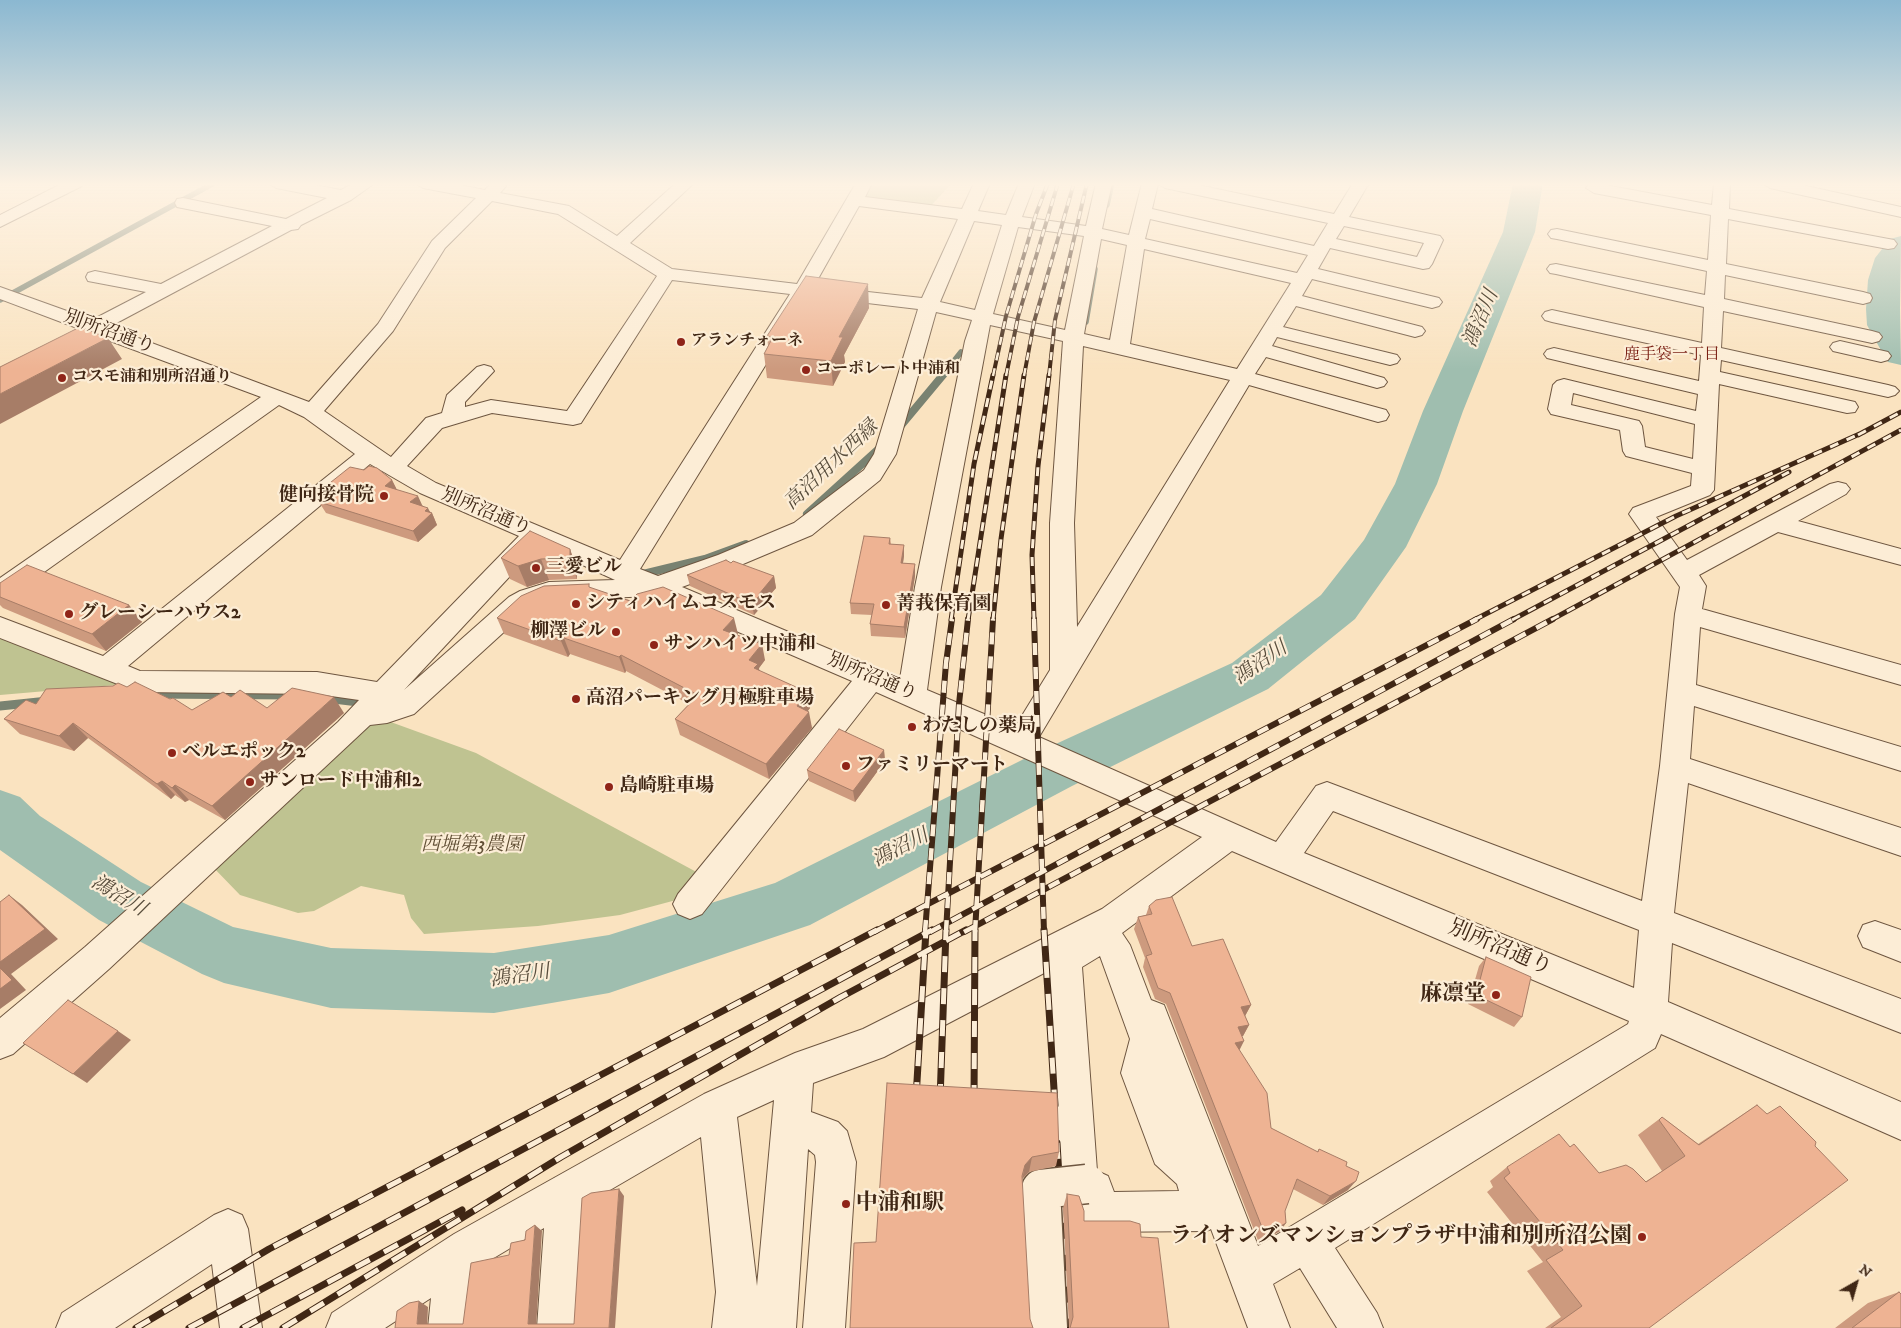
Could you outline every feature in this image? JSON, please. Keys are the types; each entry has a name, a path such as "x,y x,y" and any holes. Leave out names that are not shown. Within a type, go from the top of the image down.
{"street":[{"path":"69,341 162,290 252,245"},
{"path":"312,412 386,327 438,245"},
{"path":"623,245 667,274 929,305 1243,377 1378,415"},
{"path":"636,578 827,245"},
{"path":"0,627 138,681 317,683 374,704 387,712 404,706 518,604 529,597 549,590 636,578 727,561 803,529 872,475 885,454 929,305 954,245"},
{"path":"912,695 939,526 975,341 1004,245"},
{"path":"1064,671 1062,523 1073,338 1096,245"},
{"path":"1119,348 1135,245"},
{"path":"1159,245 1432,302"},
{"path":"1312,245 1423,264 1432,245"},
{"path":"1610,245 1863,298"},
{"path":"1249,1274 1307,1242 1642,1036 1650,1012 1656,921 1676,766 1688,614 1693,586 1641,514 1702,490 1718,245"},
{"path":"1021,742 1322,247"},
{"path":"1580,259 1714,304 1881,356"},
{"path":"1556,269 1872,336"},
{"path":"392,469 434,423 491,406 573,418 667,274"},
{"path":"95,277 162,290"},
{"path":"1569,290 1714,304"},
{"name":"別所沼通り","path":"6,295 277,396 312,412 369,454 392,469 428,488 1021,742 1282,859 1650,1012 1901,1121"},
{"path":"1290,300 1415,330"},
{"path":"1552,316 1882,390"},
{"path":"1272,330 1390,359"},
{"path":"1260,350 1377,382"},
{"path":"1554,354 1847,407"},
{"path":"452,417 455,400 484,371"},
{"path":"1704,469 1634,451 1631,426 1559,409 1564,385 1707,420"},
{"path":"0,591 277,396"},
{"path":"107,668 369,454"},
{"path":"1682,572 1838,489"},
{"path":"1775,522 1901,557"},
{"path":"0,1041 193,872 374,704 535,534"},
{"path":"1688,614 1901,675"},
{"path":"690,904 871,678"},
{"path":"1682,692 1901,759"},
{"path":"1676,766 1901,842"},
{"path":"1282,859 1327,795 1901,1016"},
{"path":"347,1328 457,1257 717,1107 794,1071 871,1044 1114,920 1230,835"},
{"path":"1114,920 1269,1328"},
{"path":"1099,938 1114,945 1148,1039 1140,1073 1169,1150 1193,1172 1206,1211 1096,1212 1094,1190 1078,1190 1075,1110 1064,959 1099,938"},
{"path":"774,1328 794,1071"},
{"path":"717,1107 737,1292 733,1328"},
{"path":"791,1123 824,1136 833,1145 836,1162 824,1328"},
{"path":"1048,1328 1041,1189 1086,1184"},
{"path":"558,1328 567,1194"},
{"path":"77,1328 228,1229 241,1328"},
{"path":"1307,1242 1362,1328"},
{"path":"449,1328 457,1257"}],"green space":[{"path":"0,631 128,684 0,695"},
{"name":"西堀第3農園","path":"388,721 476,753 702,875 680,899 620,915 538,926 424,934 411,918 404,895 361,886 314,911 298,913 240,895 210,864 364,723"}],"building":[{"path":"806,276 868,284 839,337 843,337 831,361 764,354 773,337 767,336"},
{"path":"80,327 108,338 0,394 0,367"},
{"path":"369,466 377,468 392,480 385,486 418,496 410,502 428,508 425,511 432,513 413,531 319,502 327,496 321,490 350,467 364,470"},
{"path":"530,531 570,549 570,558 541,559 518,566 501,558"},
{"path":"864,536 890,538 889,544 904,545 901,563 915,564 904,627 870,624 874,604 850,603"},
{"path":"726,560 774,576 752,604 687,575"},
{"path":"27,565 129,605 92,634 0,597 0,583"},
{"path":"589,584 589,587 630,601 637,594 663,587 734,618 723,630 762,644 749,660 758,664 754,668 807,692 797,706 809,712 766,764 675,719 698,695 621,655 619,657 564,638 561,641 497,618 521,596 544,586"},
{"path":"135,682 170,699 173,698 192,710 223,692 231,697 240,690 267,708 292,688 334,697 212,806 175,785 172,788 162,781 157,784 73,723 59,736 4,719 26,700 36,704 46,689 113,686 118,683 127,687"},
{"path":"839,729 884,750 853,791 807,770"},
{"path":"9,895 45,929 0,962 0,902"},
{"path":"1172,897 1192,946 1223,939 1251,1005 1241,1007 1249,1025 1238,1027 1244,1041 1235,1043 1267,1093 1271,1128 1318,1152 1319,1149 1347,1162 1346,1166 1359,1172 1356,1181 1330,1196 1297,1179 1285,1211 1286,1223 1265,1235 1170,993 1158,988 1146,956 1152,954 1138,917 1152,914 1149,906 1156,900"},
{"name":"麻凛堂","path":"1486,957 1531,977 1522,1017 1476,995"},
{"path":"0,968 12,980 0,989"},
{"path":"68,1000 118,1031 73,1074 23,1043"},
{"path":"887,1083 1057,1093 1059,1152 1032,1157 1025,1165 1022,1176 1030,1319 1033,1328 850,1328 854,1243 876,1242"},
{"name":"ライオンズマンションプラザ中浦和別所沼公園","path":"1757,1105 1767,1114 1780,1106 1816,1142 1815,1146 1848,1180 1649,1328 1551,1328 1582,1306 1546,1260 1563,1250 1504,1178 1510,1173 1507,1167 1559,1134 1570,1147 1574,1144 1599,1173 1626,1165 1646,1182 1685,1156 1659,1120 1662,1117 1699,1145"},
{"path":"619,1189 609,1328 395,1328 397,1311 409,1303 419,1301 417,1324 463,1324 471,1263 509,1255 511,1243 525,1240 526,1231 535,1225 528,1324 574,1324 582,1198 591,1193"},
{"path":"1067,1194 1079,1196 1084,1211 1084,1221 1130,1221 1140,1224 1141,1237 1158,1238 1169,1328 1070,1328 1073,1317"},
{"path":"1899,1292 1901,1294 1901,1328 1852,1328"}],"waterway":[{"path":"0,300 101,245"},
{"name":"鴻沼川","path":"0,814 20,833 120,901 224,954 331,978 494,983 609,964 789,906 1053,770 1250,676 1338,607 1383,547 1416,484 1443,411 1513,245"},
{"path":"1901,246 1891,258 1885,280 1883,309 1885,325 1901,354"},
{"name":"高沼用水西縁","path":"1086,322 1095,269"},
{"name":"高沼用水西縁","path":"942,376 961,352"},
{"name":"高沼用水西縁","path":"898,429 943,375"},
{"name":"高沼用水西縁","path":"807,514 882,446"},
{"name":"高沼用水西縁","path":"639,575 705,559 746,544"},
{"name":"高沼用水西縁","path":"148,694 295,695"},
{"name":"高沼用水西縁","path":"325,698 367,703"},
{"name":"高沼用水西縁","path":"0,706 48,701"}],"railway":[{"path":"993,376 1006,316 1027,245"},
{"path":"1006,376 1018,317 1040,245"},
{"path":"1024,376 1034,322 1056,245"},
{"path":"1049,376 1055,320 1073,245"},
{"path":"951,620 974,464 993,375"},
{"path":"968,620 1006,375"},
{"path":"993,620 1001,539 1024,375"},
{"path":"1034,620 1032,555 1038,466 1049,375"},
{"path":"1862,433 1901,412"},
{"path":"1551,620 1901,430"},
{"path":"1474,620 1676,516 1862,433"},
{"path":"1858,435 1862,433"},
{"path":"1512,620 1789,472"},
{"path":"927,904 946,663 952,619"},
{"path":"948,893 959,704 968,619"},
{"path":"978,878 993,619"},
{"path":"1034,619 1041,845"},
{"path":"1041,845 1477,619"},
{"path":"1042,872 1514,619"},
{"path":"1043,890 1553,619"},
{"path":"978,878 1041,845"},
{"path":"1041,845 1042,872"},
{"path":"976,907 1042,872"},
{"path":"1042,872 1043,890"},
{"path":"948,893 978,878"},
{"path":"976,907 978,878"},
{"path":"975,926 1043,890"},
{"path":"1043,890 1044,932"},
{"path":"927,904 948,893"},
{"path":"947,923 948,893"},
{"path":"874,932 927,904"},
{"path":"925,932 927,904"},
{"path":"947,923 976,907"},
{"path":"975,926 976,907"},
{"path":"930,932 947,923"},
{"path":"946,932 947,923"},
{"path":"964,932 975,926"},
{"path":"975,926 975,932"},
{"path":"136,1328 269,1249 877,930"},
{"path":"926,933 932,930"},
{"path":"946,930 946,941"},
{"path":"946,941 966,930"},
{"path":"974,1101 975,930"},
{"path":"1044,930 1055,1105"},
{"path":"189,1328 926,933"},
{"path":"925,952 926,933"},
{"path":"925,952 946,941"},
{"path":"940,1100 946,941"},
{"path":"283,1328 561,1157 841,997 925,952"},
{"path":"916,1098 925,952"},
{"path":"1057,1143 1068,1328"},
{"path":"243,1328 462,1210"}],"place":[{"name":"アランチォーネ","path":"681,342"},
{"name":"コーポレート中浦和","path":"806,370"},
{"name":"コスモ浦和別所沼通り","path":"62,378"},
{"name":"健向接骨院","path":"384,496"},
{"name":"三愛ビル","path":"536,568"},
{"name":"シティハイムコスモス","path":"576,604"},
{"name":"菁莪保育園","path":"886,605"},
{"name":"グレーシーハウス2","path":"69,614"},
{"name":"柳澤ビル","path":"616,632"},
{"name":"サンハイツ中浦和","path":"654,645"},
{"name":"高沼パーキング月極駐車場","path":"576,699"},
{"name":"わたしの薬局","path":"912,727"},
{"name":"ベルエポック2","path":"172,753"},
{"name":"ファミリーマート","path":"846,766"},
{"name":"サンロード中浦和2","path":"250,782"},
{"name":"島崎駐車場","path":"609,787"},
{"name":"麻凛堂","path":"1496,995"},
{"name":"中浦和駅","path":"846,1204"},
{"name":"ライオンズマンションプラザ中浦和別所沼公園","path":"1642,1237"}],"district":[{"name":"鹿手袋一丁目","path":"1672,356"}]}
